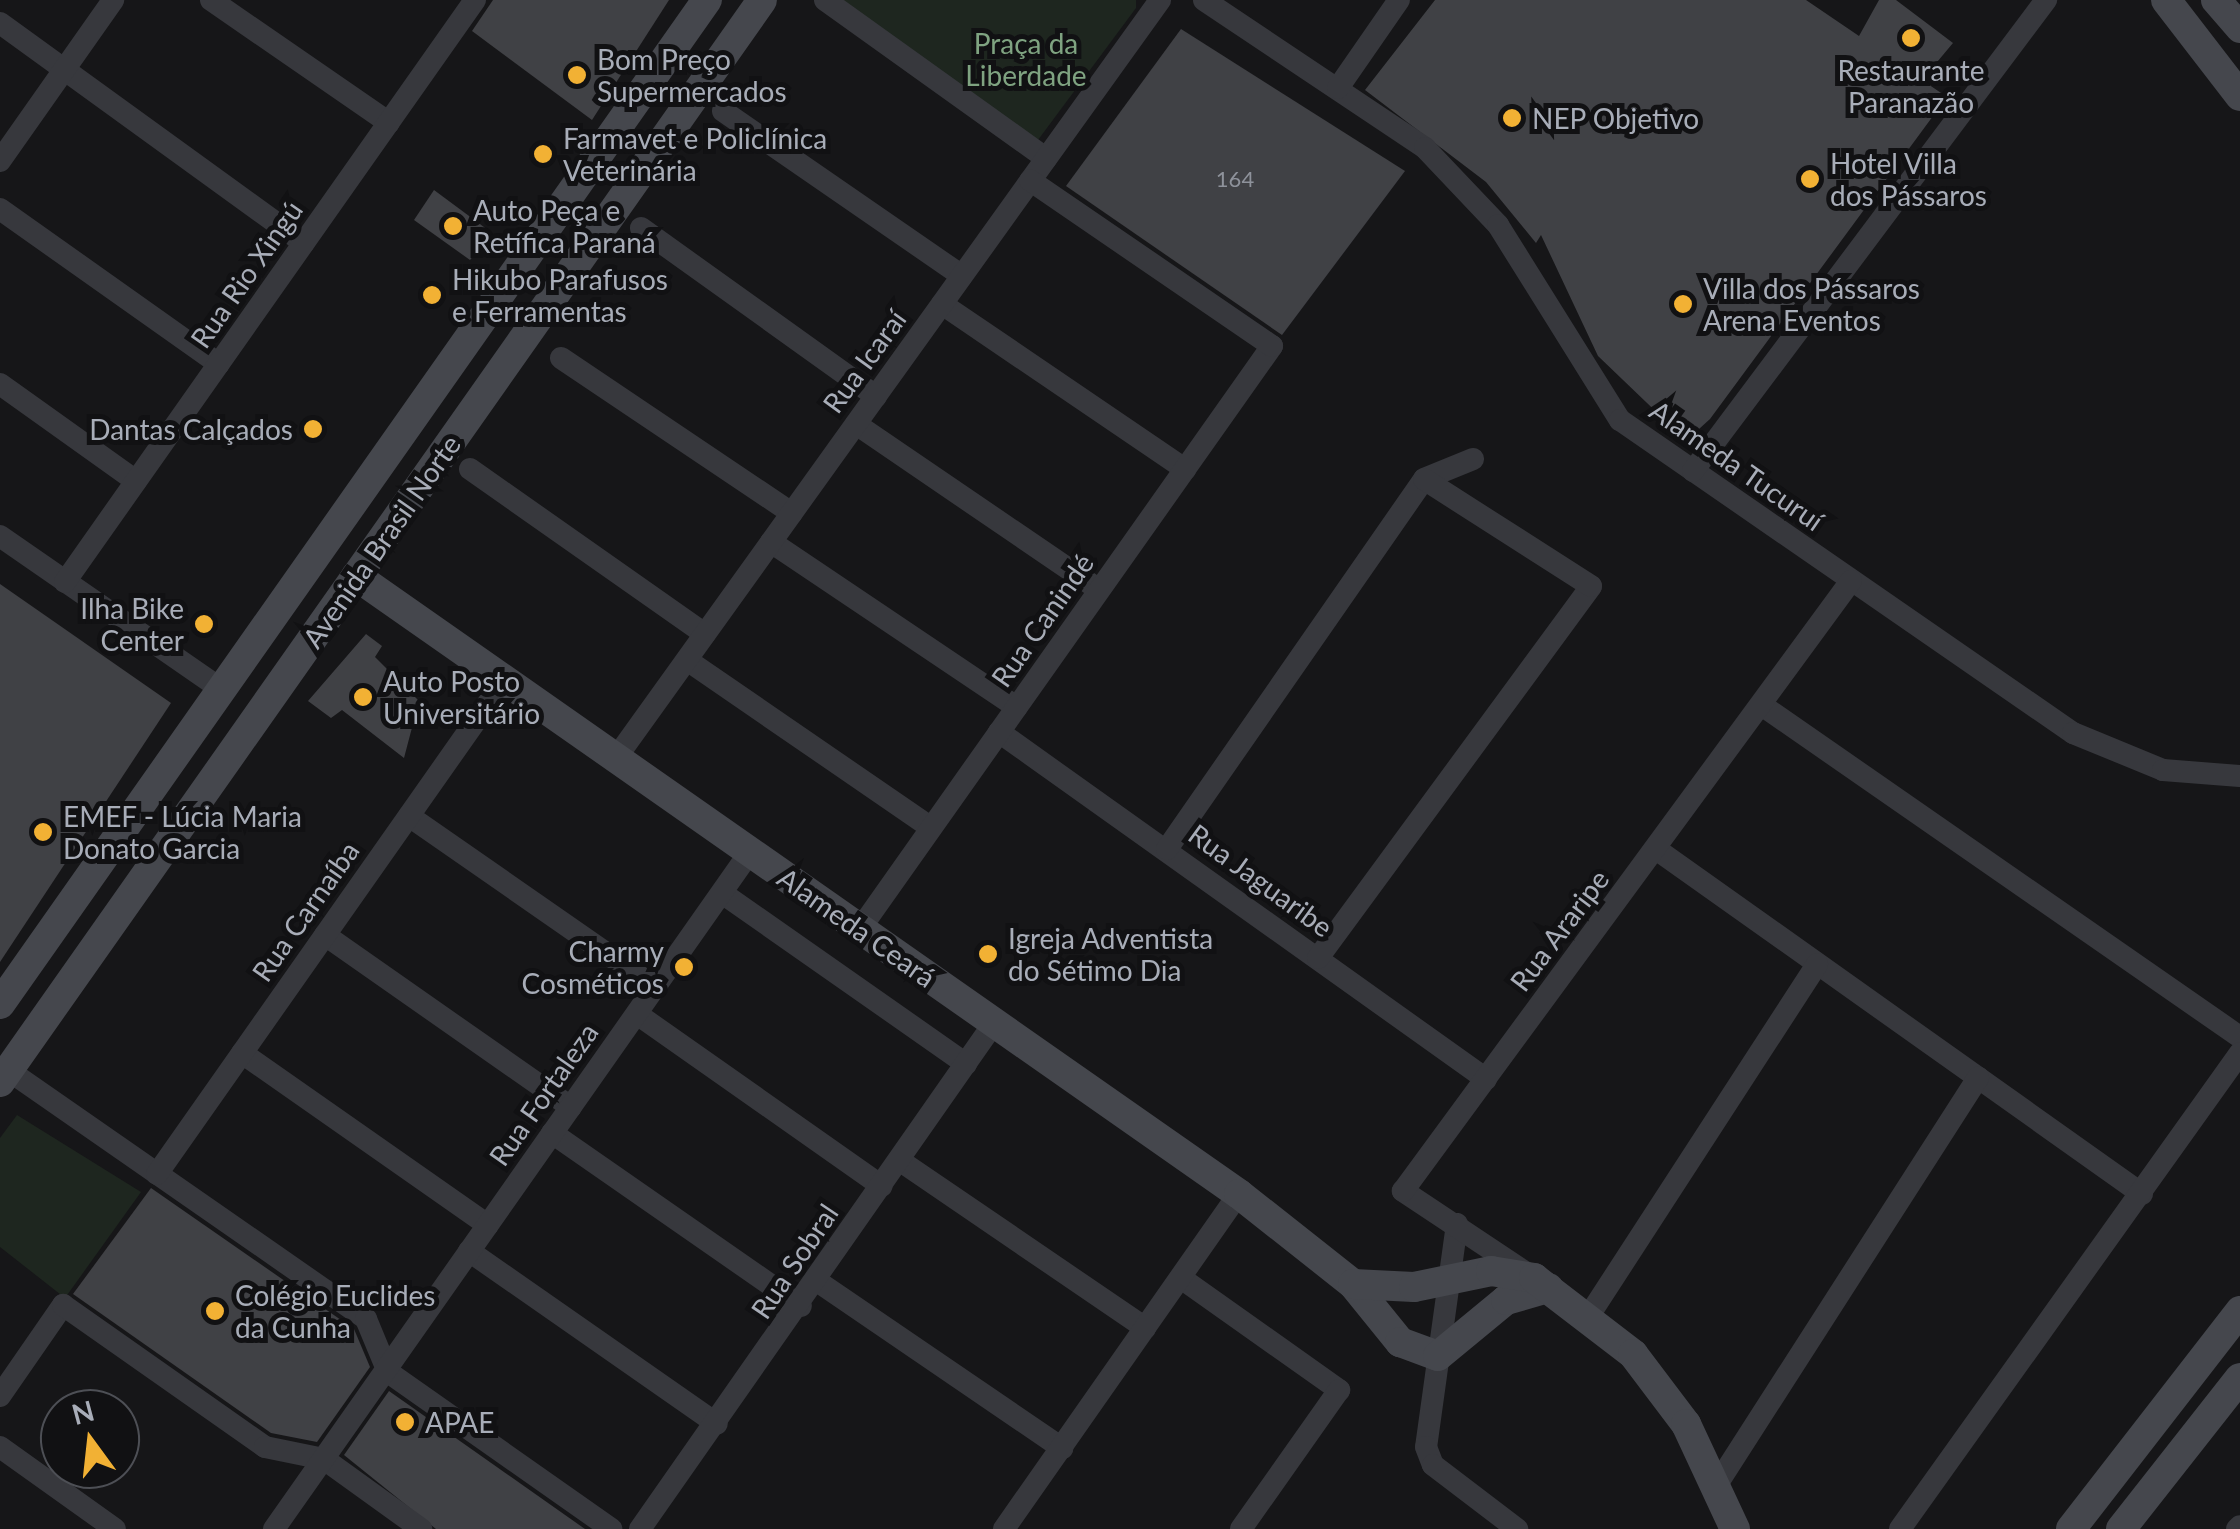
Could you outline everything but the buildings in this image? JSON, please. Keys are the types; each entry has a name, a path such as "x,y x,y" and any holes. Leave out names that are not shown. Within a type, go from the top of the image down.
{"main road":[{"name":"Avenida Brasil Norte","path":"0,1004 707,0"},
{"name":"Avenida Brasil Norte","path":"4,1076 762,0"},
{"path":"2166,0 2240,96"},
{"path":"2216,0 2240,28"},
{"name":"Alameda Ceará","path":"356,576 1239,1194 1354,1284 1400,1342"},
{"path":"1354,1284 1414,1287 1448,1276 1541,1283 1590,1314 1686,1424 1734,1529"},
{"path":"1414,1287 1400,1342 1438,1356 1506,1300 1541,1283"},
{"path":"2072,1529 2240,1311"},
{"path":"2120,1529 2240,1378"}],"street":[{"path":"0,161 113,0"},
{"path":"211,0 388,123"},
{"name":"Rua Rio Xingú","path":"65,582 476,0"},
{"path":"825,0 1046,158"},
{"name":"Rua Icaraí","path":"616,758 1160,0"},
{"name":"Alameda Tucuruí","path":"1204,0 1425,148 1498,225 1620,420 2111,755 2240,776"},
{"path":"1338,88 1399,0"},
{"path":"1693,471 2046,0"},
{"path":"0,24 304,243"},
{"path":"723,111 962,276"},
{"name":"Rua Canindé","path":"860,929 1272,346 1030,180"},
{"path":"0,209 218,364"},
{"path":"641,228 876,396"},
{"path":"942,304 1185,469"},
{"path":"561,358 792,513"},
{"path":"0,384 136,481"},
{"path":"856,424 1100,590"},
{"path":"1167,849 1424,479 1472,460"},
{"path":"470,469 706,634"},
{"path":"1318,958 1591,586 1424,479"},
{"path":"0,536 221,689"},
{"path":"771,542 1017,707"},
{"name":"Rua Araripe","path":"1458,1224 1403,1191 1851,581"},
{"path":"687,660 931,828"},
{"name":"Rua Carnaíba","path":"157,1174 503,682"},
{"path":"1762,706 2240,1037"},
{"name":"Rua Jaguaribe","path":"999,732 1486,1078"},
{"path":"409,816 655,987"},
{"path":"1656,849 2142,1194"},
{"name":"Rua Fortaleza","path":"274,1529 750,852"},
{"path":"722,893 966,1064"},
{"path":"325,935 571,1107"},
{"path":"1590,1314 1817,964"},
{"path":"637,1014 882,1186"},
{"name":"Rua Sobral","path":"640,1529 718,1424 994,1024"},
{"path":"242,1053 488,1225"},
{"path":"1900,1529 2240,1054"},
{"path":"4,1076 157,1174 366,1319 388,1372 611,1529"},
{"path":"1714,1489 1978,1077"},
{"path":"552,1133 800,1306"},
{"path":"899,1160 1146,1328"},
{"path":"1004,1529 1239,1194"},
{"path":"1504,1525 1433,1464 1426,1447 1458,1224 1541,1283"},
{"path":"470,1251 718,1424"},
{"path":"1180,1278 1339,1390 1241,1529"},
{"path":"817,1281 1062,1448"},
{"path":"0,1396 64,1305 265,1448 324,1460 421,1529"},
{"path":"0,1447 115,1529"}],"green space":[{"name":"Praça da Liberdade","path":"838,0 1136,0 1136,8 1038,140"},
{"path":"17,1115 141,1192 65,1298 0,1247 0,1138"}],"place":[{"name":"Restaurante Paranazão","path":"1911,38"},
{"name":"Bom Preço Supermercados","path":"577,75"},
{"name":"NEP Objetivo","path":"1512,118"},
{"name":"Farmavet e Policlínica Veterinária","path":"543,154"},
{"name":"Hotel Villa dos Pássaros","path":"1810,179"},
{"name":"Auto Peça e Retífica Paraná","path":"453,226"},
{"name":"Hikubo Parafusos e Ferramentas","path":"432,295"},
{"name":"Villa dos Pássaros Arena Eventos","path":"1683,304"},
{"name":"Dantas Calçados","path":"313,429"},
{"name":"Ilha Bike Center","path":"204,624"},
{"name":"Auto Posto Universitário","path":"363,697"},
{"name":"EMEF - Lúcia Maria Donato Garcia","path":"43,832"},
{"name":"Igreja Adventista do Sétimo Dia","path":"988,954"},
{"name":"Charmy Cosméticos","path":"684,967"},
{"name":"Colégio Euclides da Cunha","path":"215,1311"},
{"name":"APAE","path":"405,1422"}]}
